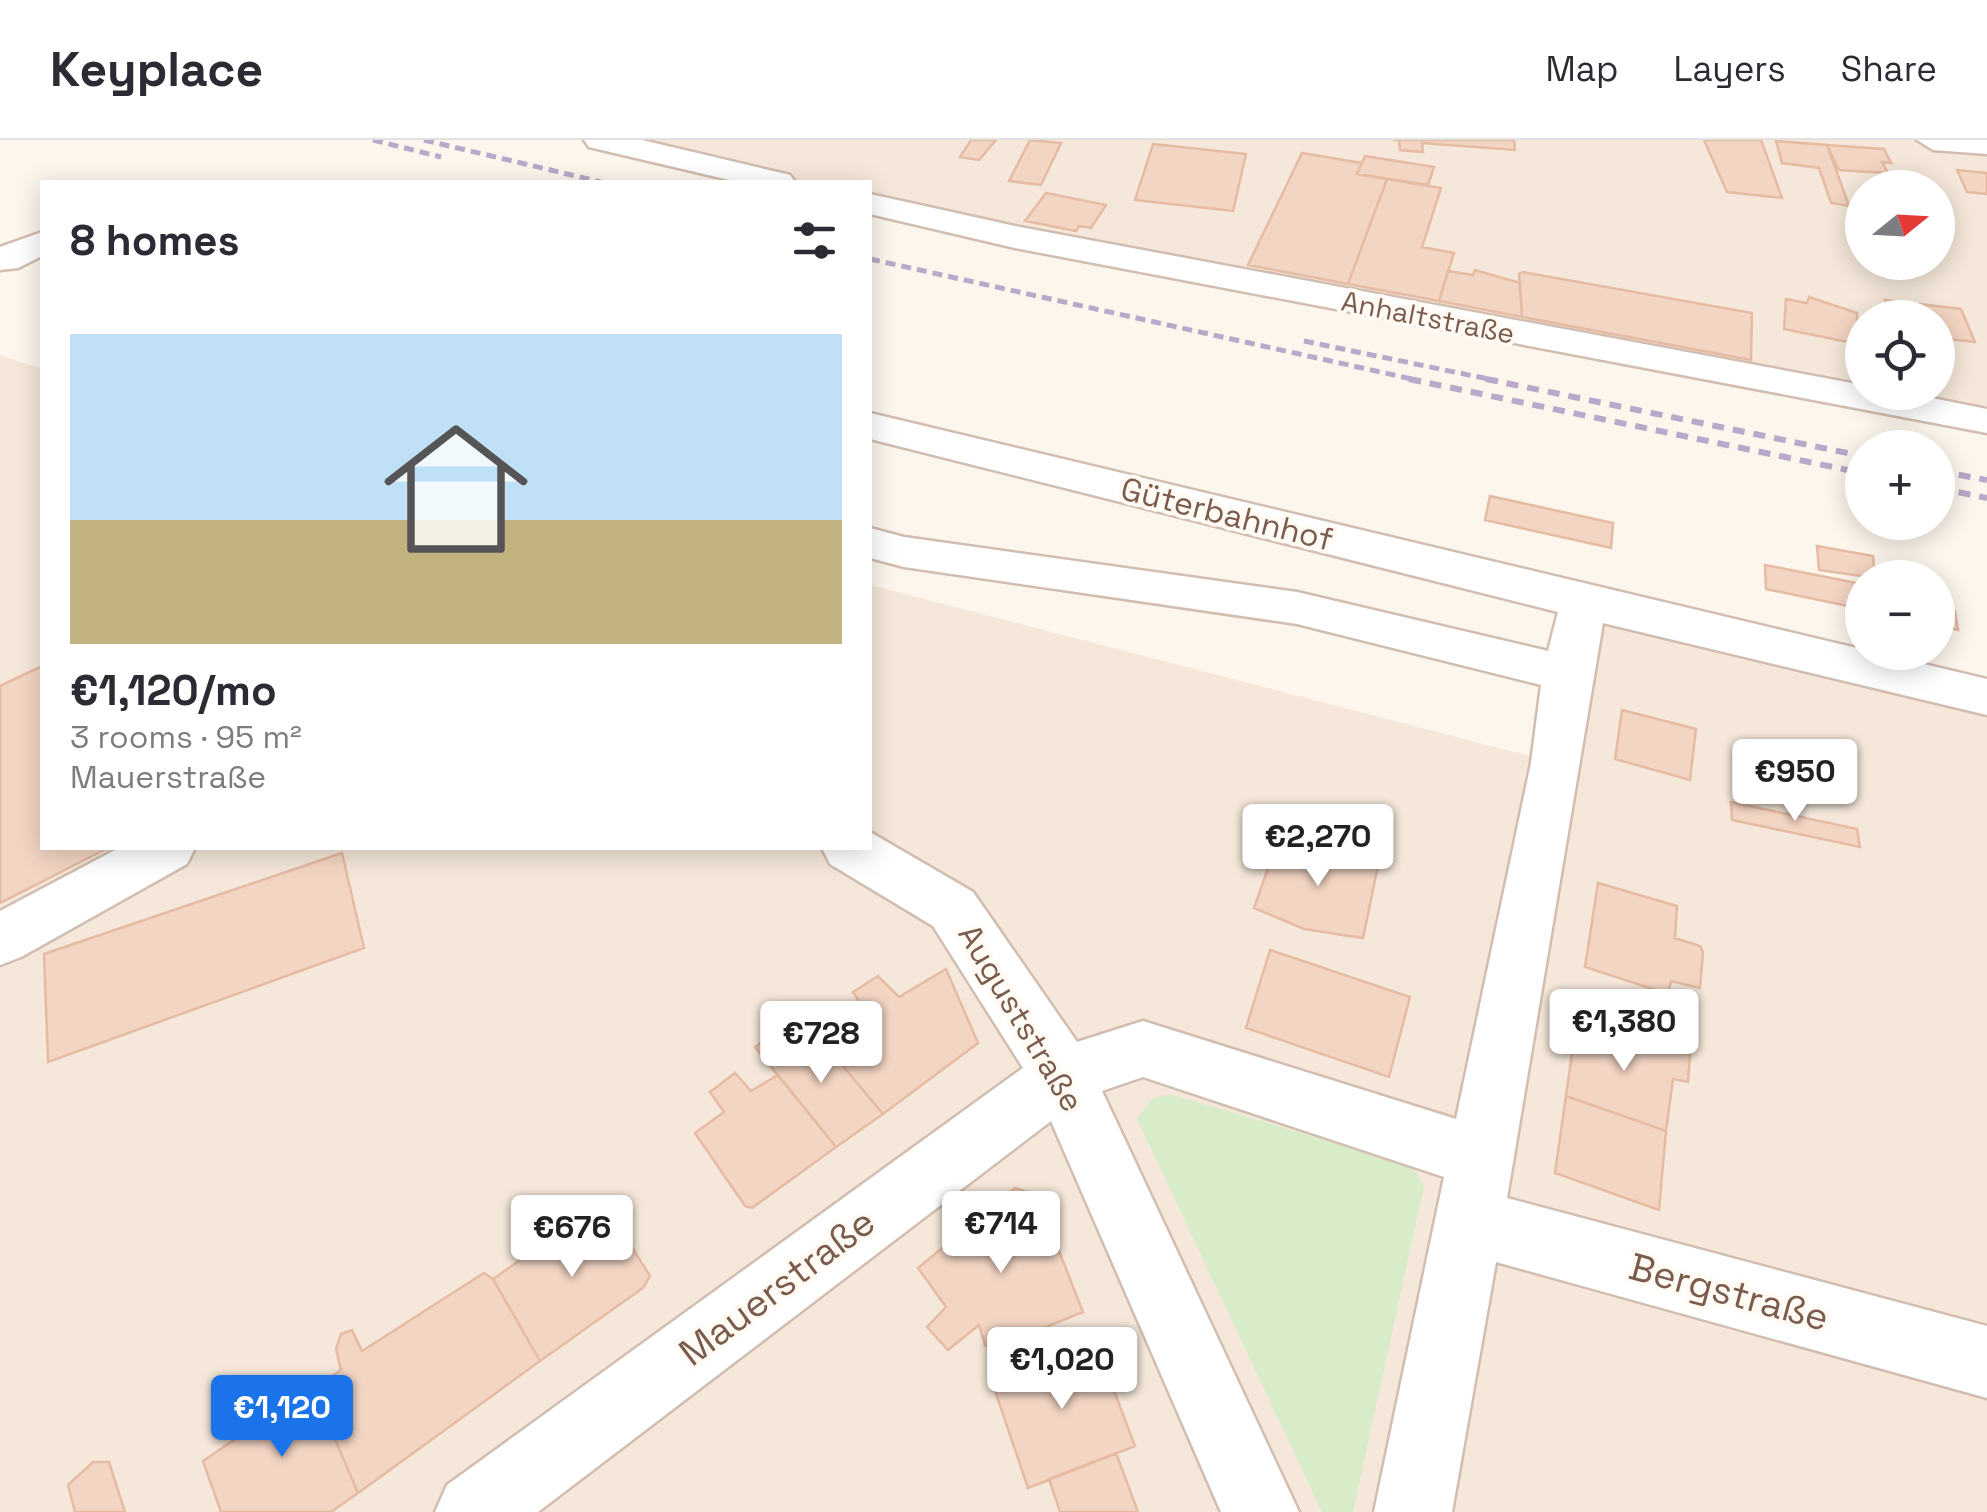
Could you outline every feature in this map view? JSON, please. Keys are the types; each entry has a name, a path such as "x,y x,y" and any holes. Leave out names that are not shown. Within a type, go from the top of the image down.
{"street":[{"path":"600,140 654,146 771,180"},
{"path":"1933,140 1987,144"},
{"name":"Anhaltstraße","path":"872,204 1015,237 1987,422"},
{"path":"3,259 40,244"},
{"path":"3,259 40,272"},
{"name":"Güterbahnhof","path":"872,426 1987,698"},
{"path":"872,543 924,555 1297,608 1568,674"},
{"path":"1413,1512 1558,763 1568,674 1584,602"},
{"path":"0,940 163,850"},
{"name":"Auguststraße","path":"853,850 954,909 1063,1075 1260,1512"},
{"name":"Mauerstraße","path":"474,1512 1063,1075 1142,1049 1476,1190"},
{"name":"Bergstraße","path":"1476,1190 1987,1362"}],"shaded area":[{"path":"600,140 1987,140 1987,421 1930,410 1955,410 1955,300 1845,300 1845,393 872,204 872,180 770,180"},
{"path":"0,355 40,368 40,850 872,850 872,586 1557,763 1584,602 1845,664 1845,670 1872,670 1987,697 1987,1512 0,1512"}],"green space":[{"path":"1170,1094 1412,1166 1424,1186 1353,1512 1322,1512 1137,1119 1153,1098"}],"building":[{"path":"971,140 996,140 979,160 960,157"},
{"path":"1030,140 1061,143 1041,185 1009,181"},
{"path":"1399,140 1514,140 1515,150 1422,143 1423,152 1400,150"},
{"path":"1704,140 1761,140 1782,198 1727,192"},
{"path":"1776,141 1827,145 1845,205 1831,203 1819,168 1782,163"},
{"path":"1153,144 1246,154 1233,211 1135,200"},
{"path":"1827,145 1884,149 1891,163 1882,162 1886,170 1839,170"},
{"path":"1302,153 1362,163 1357,174 1387,179 1348,284 1248,265"},
{"path":"1365,156 1434,167 1428,185 1357,174"},
{"path":"1957,170 1987,173 1987,194 1967,192"},
{"path":"1387,179 1441,188 1422,247 1454,253 1439,301 1348,284"},
{"path":"1046,193 1106,205 1091,228 1079,226 1076,231 1025,221"},
{"path":"1475,270 1520,283 1522,317 1439,301 1448,271 1473,275"},
{"path":"1519,274 1752,313 1751,360 1522,317"},
{"path":"1809,297 1845,309 1845,342 1784,329 1786,299 1807,303"},
{"path":"1955,308 1961,309 1975,342 1955,340"},
{"path":"1490,496 1613,523 1611,548 1485,520"},
{"path":"1817,546 1873,556 1873,560 1845,560 1845,574 1819,570"},
{"path":"1765,565 1845,581 1845,605 1766,589"},
{"path":"40,667 40,850 104,850 0,903 0,686"},
{"path":"1622,710 1696,729 1690,780 1615,759"},
{"path":"1731,802 1857,829 1860,847 1732,820"},
{"path":"1279,837 1378,866 1363,938 1304,929 1254,908"},
{"path":"342,853 364,948 48,1062 44,954"},
{"path":"1598,883 1677,906 1675,938 1700,946 1703,952 1700,988 1671,981 1668,994 1585,967"},
{"path":"1270,950 1410,997 1389,1077 1246,1028"},
{"path":"946,969 978,1043 883,1114 827,1047 869,1016 853,992 878,976 899,997"},
{"path":"1577,1018 1690,1055 1688,1082 1673,1079 1666,1131 1566,1096"},
{"path":"779,1030 800,1055 811,1048 805,1042 818,1034 826,1039 830,1045 827,1047 883,1114 836,1147 755,1047"},
{"path":"735,1073 751,1091 778,1075 836,1147 752,1208 745,1206 695,1133 724,1112 710,1092"},
{"path":"1566,1096 1666,1131 1659,1210 1555,1173"},
{"path":"1015,1188 1037,1195 1083,1312 993,1348 985,1345 979,1325 948,1350 927,1327 946,1307 918,1268"},
{"path":"598,1205 608,1209 650,1276 643,1288 540,1361 493,1279 526,1256 529,1248"},
{"path":"484,1273 493,1279 540,1361 358,1493 313,1388 341,1370 336,1349 341,1334 352,1330 362,1351"},
{"path":"1094,1338 1135,1446 1028,1488 990,1376"},
{"path":"272,1387 282,1390 286,1405 313,1388 358,1493 331,1512 221,1512 203,1461 247,1431 244,1409"},
{"path":"1116,1453 1138,1512 1060,1512 1049,1479"},
{"path":"93,1462 109,1462 125,1512 75,1512 68,1485"}],"railway":[{"path":"373,140 441,157"},
{"path":"424,140 593,180"},
{"path":"872,259 1421,381"},
{"path":"1304,341 1498,381"},
{"path":"1409,379 1845,469"},
{"path":"1486,379 1845,453"},
{"path":"1955,474 1987,480"},
{"path":"1955,491 1987,498"}]}
